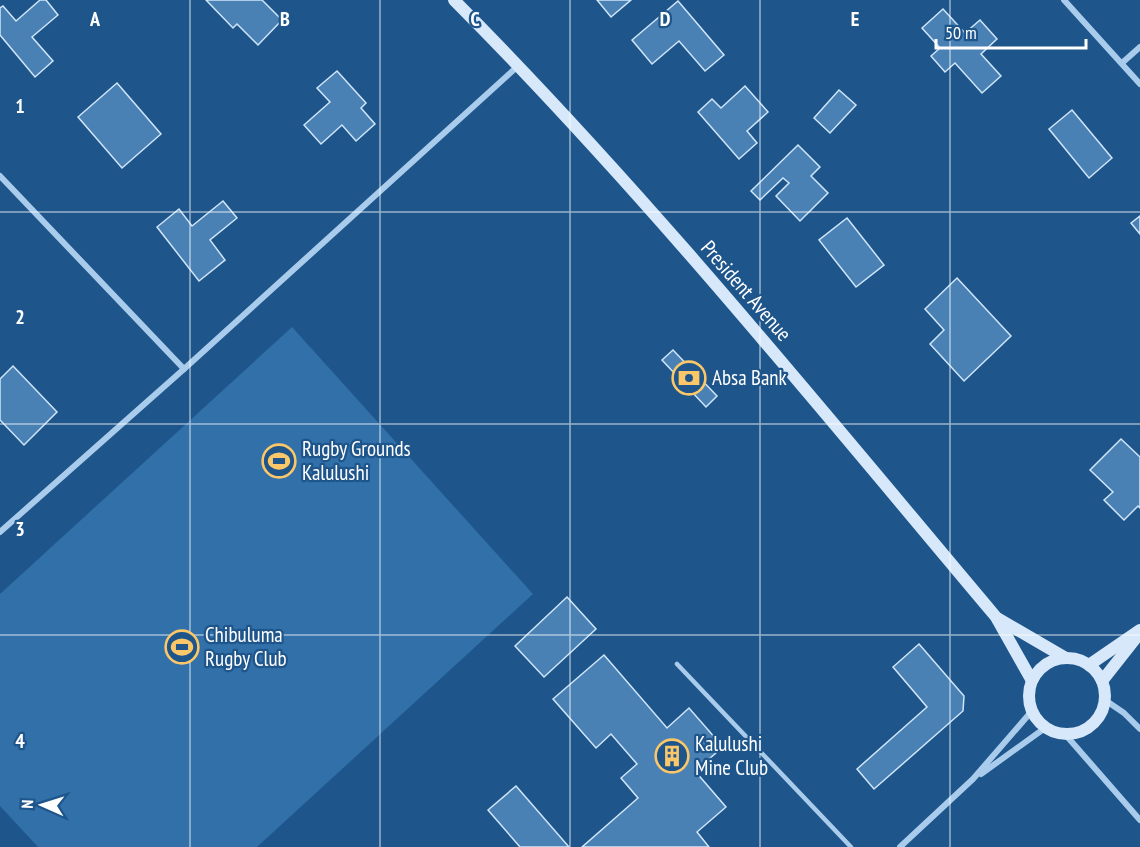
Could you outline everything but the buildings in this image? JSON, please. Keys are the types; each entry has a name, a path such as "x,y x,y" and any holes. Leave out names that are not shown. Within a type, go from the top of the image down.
{"street":[{"name":"President Avenue","path":"454,0 519,65 720,289 996,617 1031,679"},
{"path":"1064,0 1140,84"},
{"path":"1122,63 1140,47"},
{"path":"0,532 184,369 519,65"},
{"path":"0,176 184,369"},
{"name":"President Avenue","path":"996,617 1064,657"},
{"path":"1089,665 1140,631"},
{"path":"1102,681 1140,631"},
{"path":"1064,657 1089,665 1102,681 1105,700 1101,714 1091,725 1079,732 1064,733 1045,728 1031,711 1028,697 1031,679 1048,663 1064,657"},
{"path":"1105,700 1124,713 1140,729"},
{"path":"900,847 973,779 1031,711"},
{"path":"973,779 1045,728"},
{"path":"1064,733 1140,820"}],"lane":[{"path":"677,664 851,847"}],"shaded area":[{"name":"Rugby Grounds Kalulushi","path":"292,327 533,594 257,847 38,847 0,806 0,594"}],"place":[{"name":"Absa Bank","path":"689,378"},
{"name":"Rugby Grounds Kalulushi","path":"279,461"},
{"name":"Chibuluma Rugby Club","path":"182,647"},
{"name":"Kalulushi Mine Club","path":"672,756"}]}
